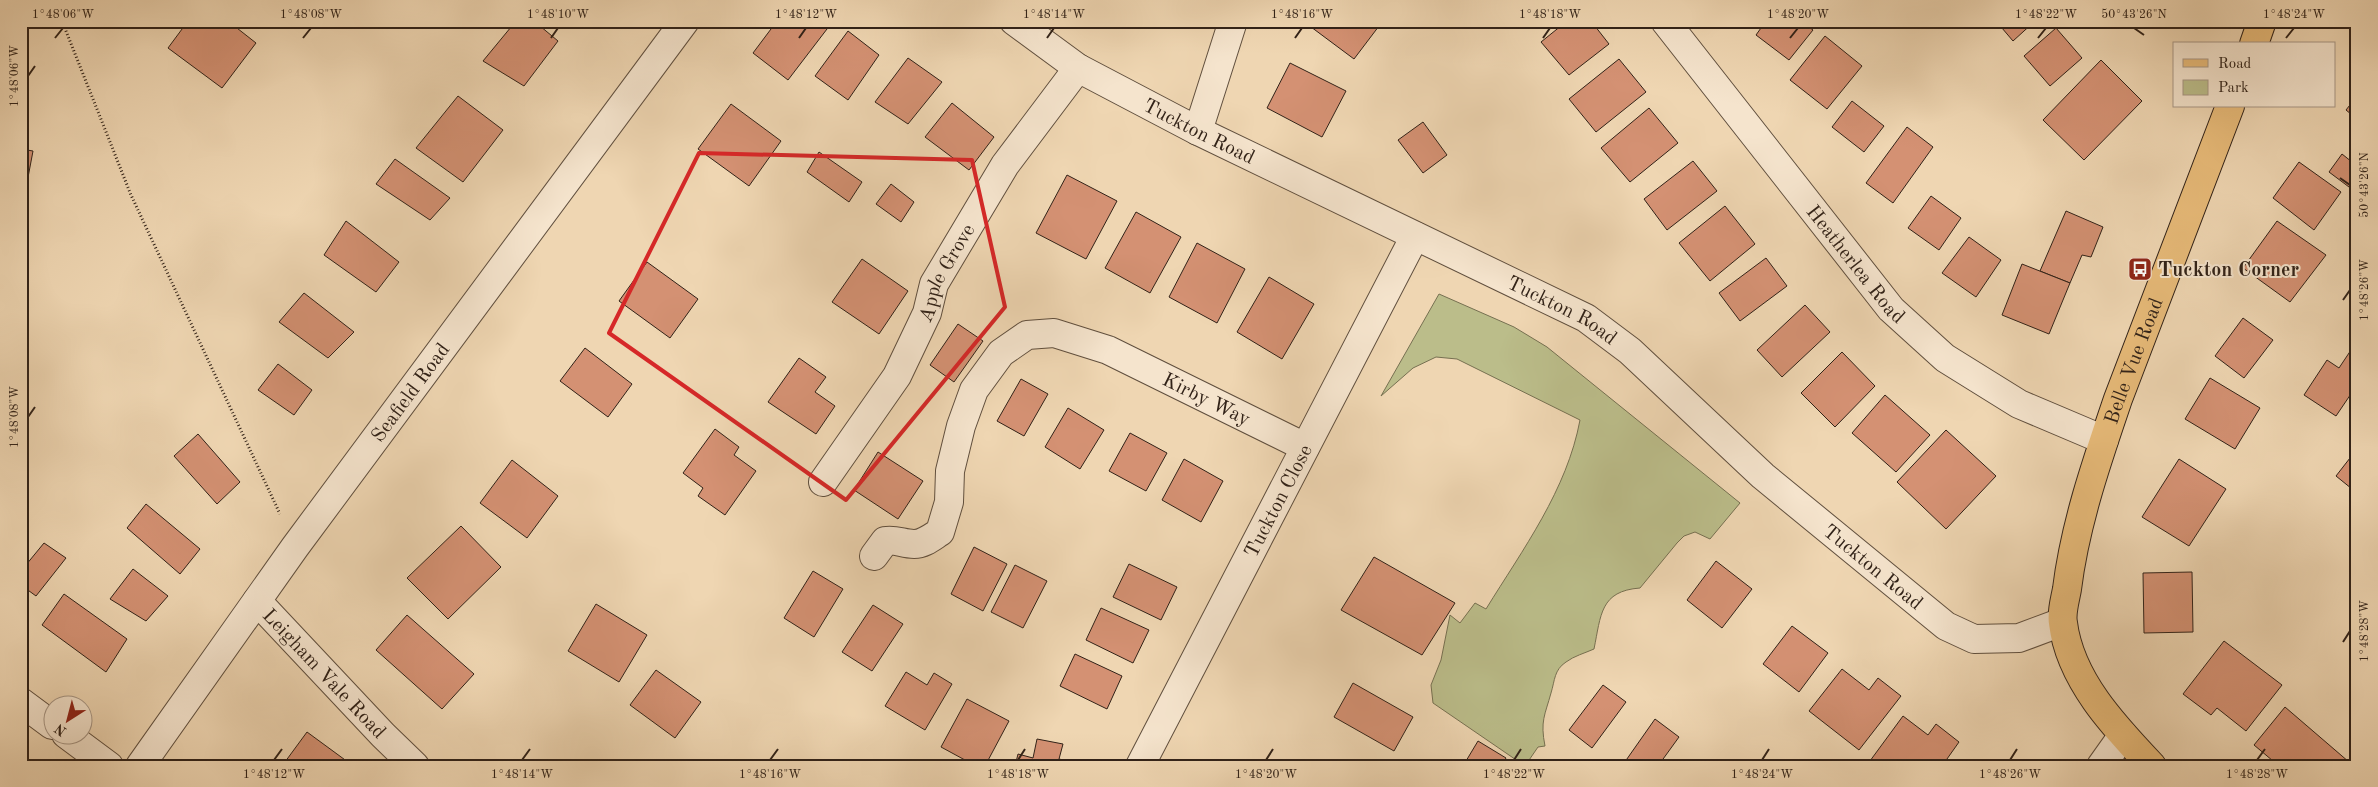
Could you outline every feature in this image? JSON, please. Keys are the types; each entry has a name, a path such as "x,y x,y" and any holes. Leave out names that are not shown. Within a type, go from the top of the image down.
{"main road":[{"path":"2255,42 2262,21"},
{"name":"Belle Vue Road","path":"2062,622 2072,546 2104,440 2229,108"},
{"path":"2062,622 2072,657 2092,695 2123,736 2152,766"}],"street":[{"name":"Seafield Road","path":"140,766 295,547 685,21"},
{"name":"Tuckton Road","path":"1014,21 1078,68 1198,131 1586,318 1630,351 1763,476 1946,626 1974,639 2019,638 2062,622"},
{"path":"1198,131 1233,21"},
{"name":"Heatherlea Road","path":"1665,21 1891,309 1945,358 2019,404 2104,440"},
{"name":"Apple Grove","path":"823,482 897,376 927,313 934,284 1005,165 1078,68"},
{"name":"Tuckton Close","path":"1140,766 1416,236"},
{"name":"Kirby Way","path":"874,556 885,541 894,539 914,544 926,542 940,532 949,502 950,471 961,426 974,390 1001,353 1027,335 1054,333 1108,350 1305,447"},
{"name":"Leigham Vale Road","path":"257,601 376,728 415,766"},
{"path":"21,702 42,718"},
{"path":"2101,766 2123,736"},
{"path":"79,744 109,766"}],"path":[{"path":"62,21 131,195 295,547"}],"highlighted area":[{"path":"699,153 972,160 1005,307 846,500 609,333"}],"green space":[{"path":"1439,294 1514,327 1547,347 1740,503 1710,539 1695,532 1684,536 1640,588 1617,594 1610,600 1601,616 1594,649 1576,656 1559,668 1544,718 1545,746 1538,747 1525,766 1433,703 1431,685 1441,660 1450,615 1460,623 1475,603 1486,609 1529,541 1554,495 1574,446 1580,420 1457,359 1436,357 1413,368 1381,396"}],"building":[{"path":"188,21 228,21 256,43 222,88 168,48"},
{"path":"516,21 534,21 558,41 524,86 483,61"},
{"path":"777,21 816,21 827,29 788,80 753,53"},
{"path":"1303,21 1373,21 1379,26 1354,59"},
{"path":"1567,21 1591,21 1609,44 1569,75 1541,42"},
{"path":"1766,21 1801,21 1813,30 1789,60 1756,35"},
{"path":"1996,21 2035,21 2013,41"},
{"path":"2056,28 2082,58 2050,86 2024,56"},
{"path":"848,31 879,55 848,100 815,76"},
{"path":"1825,36 1862,66 1827,109 1790,80"},
{"path":"908,58 942,82 908,124 875,102"},
{"path":"1619,59 1646,92 1596,132 1569,99"},
{"path":"2101,60 2142,101 2084,160 2043,120"},
{"path":"1290,63 1346,91 1322,137 1267,108"},
{"path":"458,96 503,130 463,182 416,148"},
{"path":"2357,96 2357,119 2346,110"},
{"path":"1852,101 1884,126 1864,152 1832,127"},
{"path":"952,103 994,137 969,170 925,137"},
{"path":"731,104 781,141 749,186 698,149"},
{"path":"1649,108 1678,143 1630,182 1601,148"},
{"path":"1423,122 1447,155 1423,173 1398,140"},
{"path":"1907,127 1933,147 1893,203 1866,183"},
{"path":"21,149 33,151 26,188 21,187"},
{"path":"819,152 862,182 849,202 807,172"},
{"path":"2342,154 2357,166 2357,193 2329,172"},
{"path":"395,159 450,198 430,220 376,184"},
{"path":"1693,161 1717,191 1667,230 1644,199"},
{"path":"2299,162 2341,192 2314,230 2273,198"},
{"path":"1067,175 1117,201 1086,259 1036,233"},
{"path":"891,184 914,202 901,222 876,204"},
{"path":"1931,196 1961,218 1939,250 1908,228"},
{"path":"1725,206 1755,244 1710,281 1679,243"},
{"path":"2066,211 2103,227 2091,257 2082,255 2070,283 2040,271"},
{"path":"1136,212 1181,237 1150,293 1105,268"},
{"path":"346,221 399,262 376,292 324,255"},
{"path":"2277,221 2326,255 2290,302 2243,268"},
{"path":"1969,237 2001,260 1976,297 1942,273"},
{"path":"1197,243 1245,269 1217,323 1169,297"},
{"path":"1766,258 1787,286 1740,321 1719,293"},
{"path":"862,259 908,291 879,334 832,302"},
{"path":"647,262 698,299 670,338 619,301"},
{"path":"2022,264 2070,283 2049,334 2002,315"},
{"path":"1269,277 1314,304 1282,359 1237,332"},
{"path":"304,293 354,332 328,358 279,322"},
{"path":"1805,305 1830,332 1782,377 1757,350"},
{"path":"2243,318 2273,340 2244,378 2215,356"},
{"path":"958,324 983,341 954,382 930,365"},
{"path":"2357,341 2357,385 2336,416 2304,395 2327,360 2339,368"},
{"path":"585,348 632,384 608,417 560,381"},
{"path":"1842,352 1875,386 1835,427 1801,393"},
{"path":"799,358 826,377 815,392 835,406 816,434 768,402"},
{"path":"278,364 312,390 294,415 258,390"},
{"path":"2210,378 2260,408 2235,449 2185,419"},
{"path":"1021,379 1048,394 1024,436 997,421"},
{"path":"1885,395 1930,435 1896,472 1852,433"},
{"path":"1068,408 1104,430 1080,469 1045,447"},
{"path":"715,429 739,447 734,455 756,471 725,515 698,496 703,488 683,473"},
{"path":"1946,430 1996,476 1946,529 1897,482"},
{"path":"1130,433 1167,453 1146,491 1109,471"},
{"path":"198,434 240,482 217,504 174,456"},
{"path":"2357,449 2357,493 2336,476"},
{"path":"878,452 923,481 898,519 854,490"},
{"path":"1184,459 1223,481 1201,522 1162,500"},
{"path":"2179,459 2226,489 2189,546 2142,517"},
{"path":"512,460 558,496 527,538 480,503"},
{"path":"146,504 200,549 180,574 127,528"},
{"path":"461,526 501,567 448,619 407,578"},
{"path":"44,543 66,558 36,596 21,585 21,571"},
{"path":"974,547 1007,564 983,611 951,594"},
{"path":"1374,557 1455,603 1422,655 1341,610"},
{"path":"1716,561 1752,589 1722,628 1687,600"},
{"path":"1129,564 1177,587 1161,620 1113,597"},
{"path":"1015,565 1047,581 1023,628 991,612"},
{"path":"133,569 168,596 146,621 110,599"},
{"path":"813,571 843,589 814,637 784,618"},
{"path":"2192,572 2193,632 2144,633 2143,573"},
{"path":"64,594 127,639 106,672 42,625"},
{"path":"596,604 647,635 619,682 568,651"},
{"path":"873,605 903,624 872,671 842,652"},
{"path":"1101,608 1149,630 1133,663 1086,640"},
{"path":"407,615 474,674 442,709 376,650"},
{"path":"1792,626 1828,653 1799,692 1763,664"},
{"path":"2224,641 2282,685 2246,731 2217,708 2211,715 2183,694"},
{"path":"1075,654 1122,676 1107,709 1060,686"},
{"path":"1842,669 1869,690 1878,678 1901,696 1859,750 1809,711"},
{"path":"656,670 701,702 675,738 630,705"},
{"path":"906,672 927,685 934,673 952,684 925,730 885,706"},
{"path":"1353,683 1413,717 1394,751 1334,717"},
{"path":"1603,685 1626,702 1592,748 1569,730"},
{"path":"967,699 1009,721 985,766 976,766 941,747"},
{"path":"2285,707 2349,762 2345,766 2279,766 2254,745"},
{"path":"1903,716 1928,735 1936,724 1959,742 1942,766 1867,765"},
{"path":"1655,719 1679,737 1658,766 1622,766"},
{"path":"307,732 352,765 282,766"},
{"path":"1037,739 1063,744 1059,759 1087,766 1015,766 1018,754 1033,758"},
{"path":"1478,741 1506,758 1501,766 1463,766"}],"place":[{"name":"Tuckton Corner","path":"2140,269"}]}
